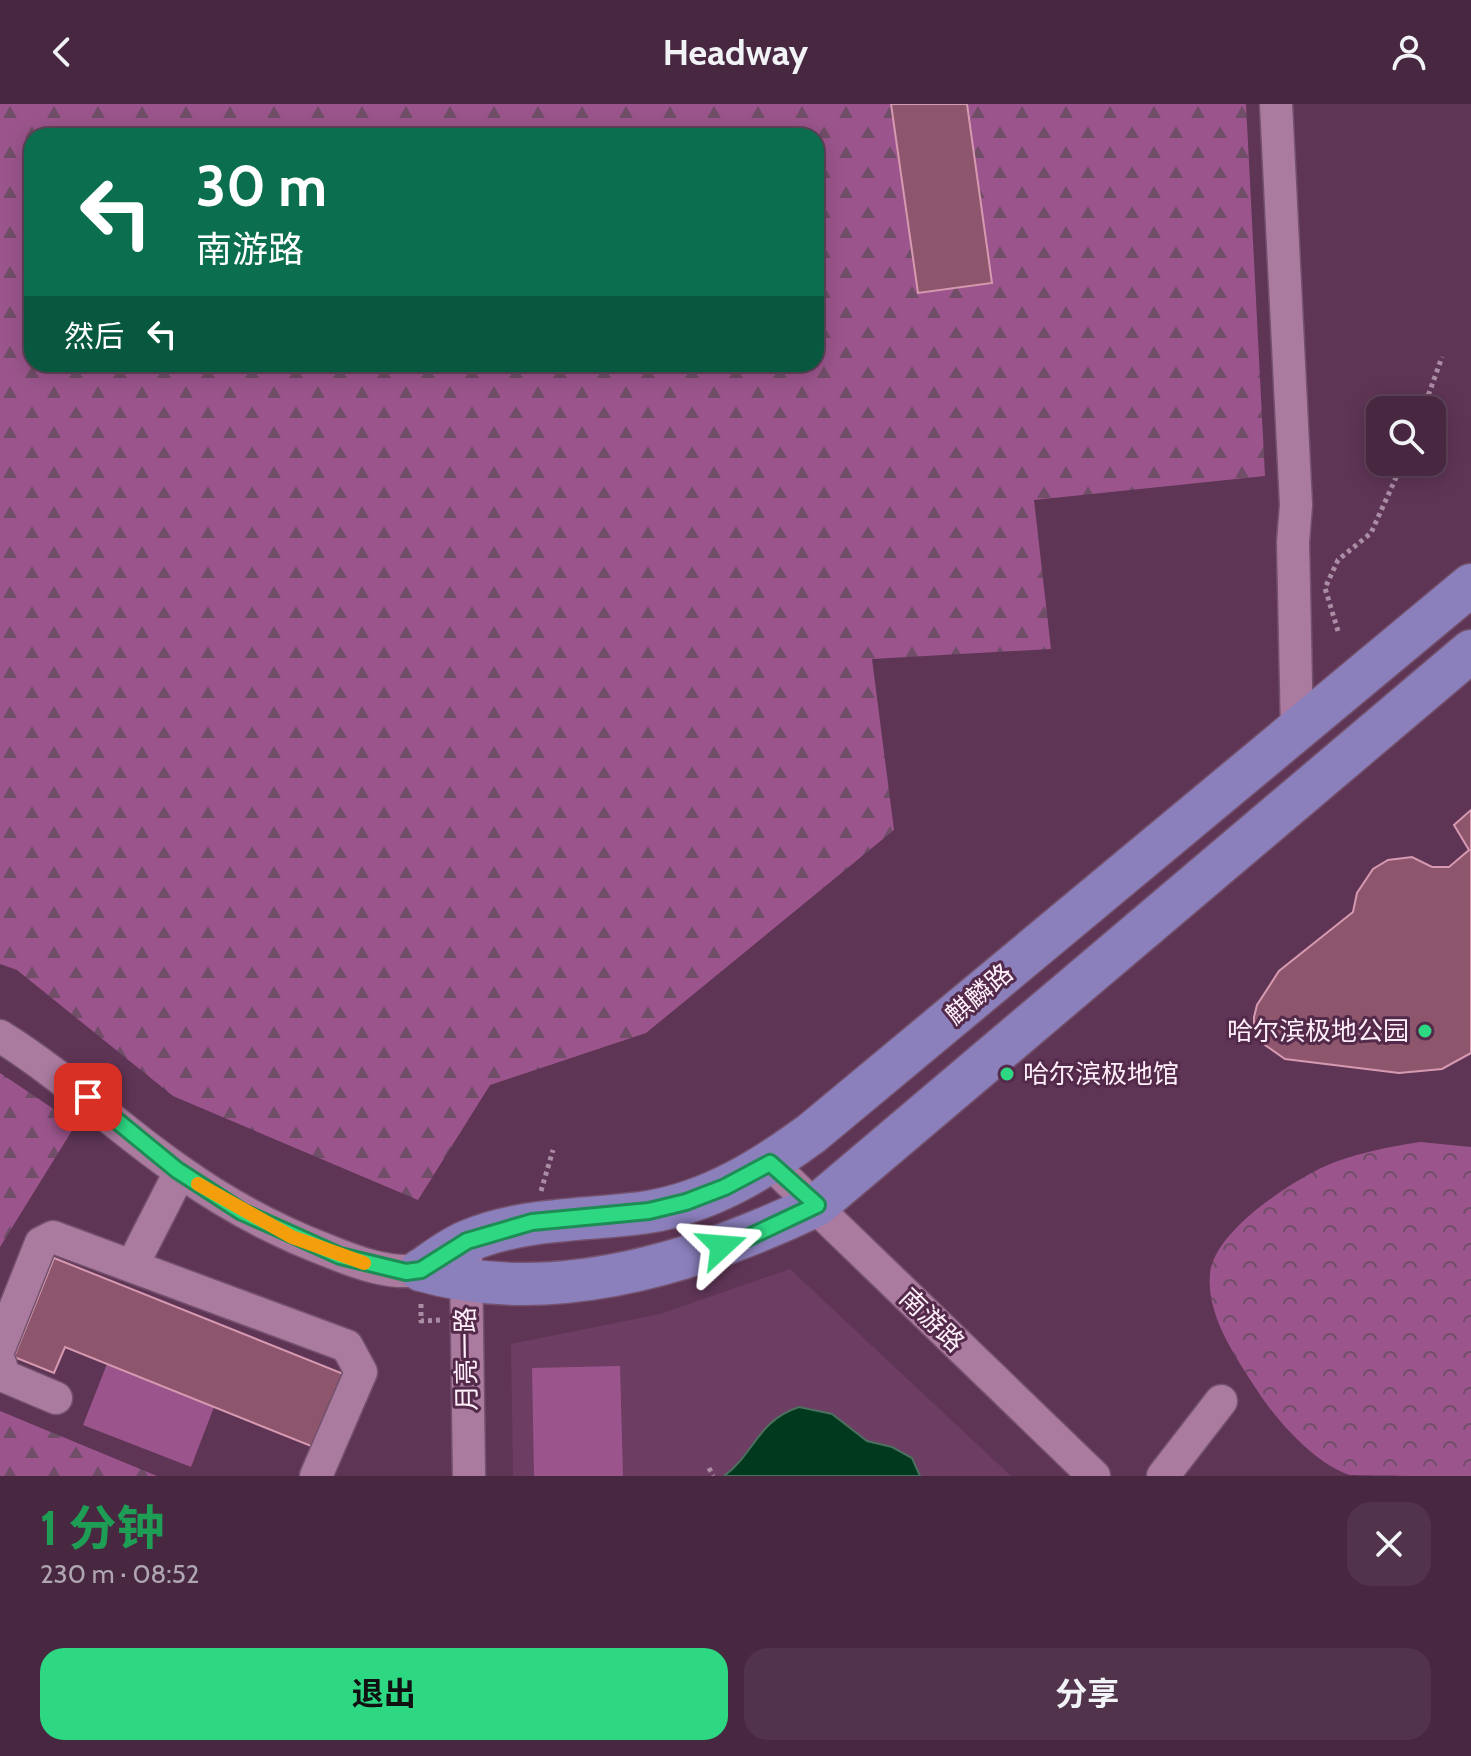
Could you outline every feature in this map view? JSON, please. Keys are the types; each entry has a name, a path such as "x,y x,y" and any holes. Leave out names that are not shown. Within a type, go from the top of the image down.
{"main road":[{"name":"麒麟路","path":"421,1270 467,1241 532,1222 649,1211 686,1202 725,1187 770,1163 824,1123 1471,585"},
{"path":"421,1270 465,1283 533,1283 628,1270 747,1238 817,1205 1471,651"}],"street":[{"path":"1276,104 1296,505 1293,542 1297,732"},
{"path":"0,1036 69,1082 180,1172 242,1212 292,1237 380,1268 406,1272 421,1270"},
{"name":"南游路","path":"770,1163 817,1205 1094,1476"},
{"path":"132,1266 180,1172"},
{"path":"0,1346 41,1243 53,1237 347,1346 361,1372 316,1476"},
{"name":"月亮一路","path":"467,1241 469,1476"},
{"path":"0,1363 4,1376 56,1398"},
{"path":"1163,1476 1221,1401"}],"path":[{"path":"1428,396 1442,357"},
{"path":"1338,631 1325,588 1338,560 1371,533 1397,476"},
{"path":"709,1468 713,1476"}],"shaded area":[{"path":"790,1269 1011,1476 513,1476 511,1344 660,1314"},
{"path":"799,1407 832,1414 867,1441 892,1447 912,1458 920,1476 724,1476 774,1420"}],"green space":[{"path":"0,104 1246,104 1265,476 1034,500 1051,649 872,659 894,830 646,1033 490,1085 418,1200 173,1096 17,970 0,964"},
{"path":"0,1073 76,1124 0,1247"},
{"path":"1420,1142 1471,1147 1471,1476 1350,1475 1337,1470 1310,1451 1265,1402 1224,1335 1213,1305 1210,1274 1214,1258 1237,1227 1289,1186 1344,1159"},
{"path":"107,1364 214,1407 191,1467 83,1425"},
{"path":"620,1366 623,1476 534,1476 532,1368"},
{"path":"0,1411 157,1476 0,1476"}],"building":[{"path":"891,104 967,104 992,283 918,293"},
{"path":"1471,810 1471,1053 1442,1069 1399,1073 1285,1059 1265,1045 1254,1028 1254,1017 1257,1005 1279,971 1353,912 1357,893 1373,869 1388,860 1412,857 1432,867 1449,867 1469,850 1454,825"},
{"path":"54,1258 346,1375 316,1448 65,1347 54,1373 14,1357"}],"slow traffic":[{"path":"198,1184 242,1212 292,1237 364,1263"}],"place":[{"name":"哈尔滨极地公园","path":"1425,1031"},
{"name":"哈尔滨极地馆","path":"1007,1074"}],"route":[{"path":"88,1097 177,1170 242,1212 340,1256 406,1272 421,1270 467,1241 532,1222 649,1211 686,1202 725,1187 770,1163 817,1205 747,1238 722,1246"}]}
